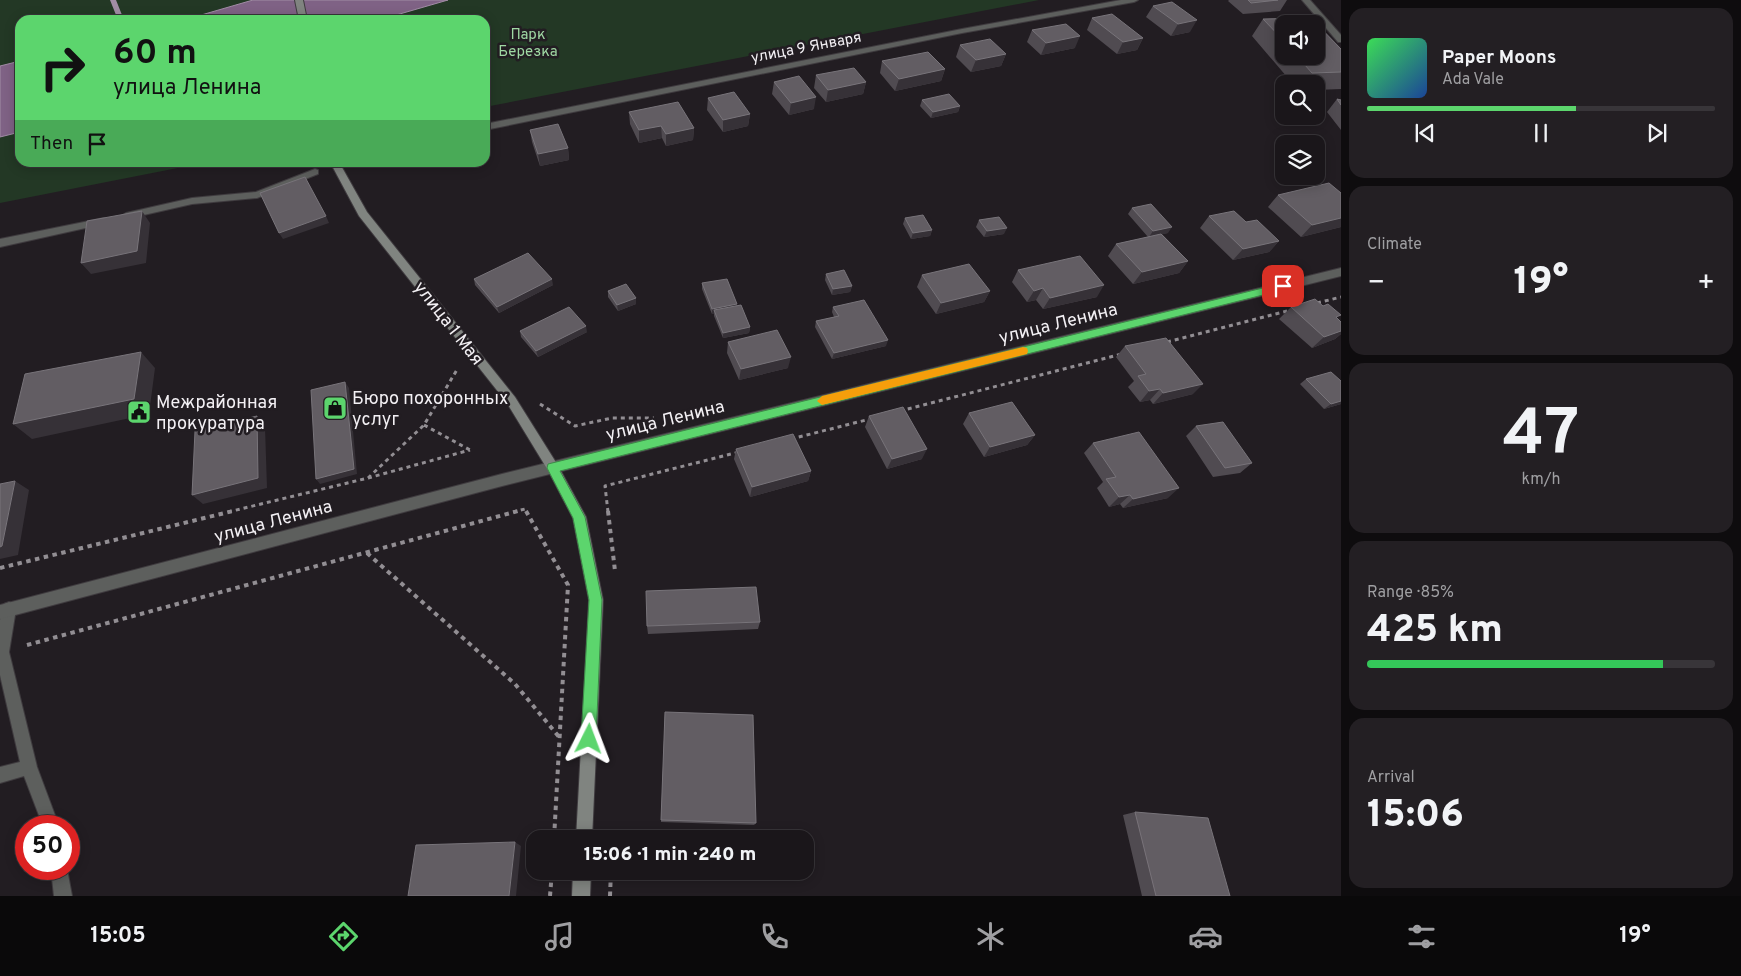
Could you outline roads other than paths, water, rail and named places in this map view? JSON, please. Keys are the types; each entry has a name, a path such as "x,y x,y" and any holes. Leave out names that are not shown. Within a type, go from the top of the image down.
{"main road":[{"path":"299,0 302,15"},
{"name":"улица 1 Мая","path":"337,167 364,214 511,400 579,517 596,600 584,830"},
{"path":"581,896 582,880"}],"street":[{"name":"улица 9 Января","path":"490,126 962,31 1134,0"},
{"path":"1306,0 1341,40"},
{"path":"0,243 192,201 257,195 315,172"},
{"name":"улица Ленина","path":"4,611 552,468 1341,272"},
{"path":"4,611 2,652 29,767 47,815"},
{"path":"0,775 29,767"},
{"path":"61,880 63,896"}],"waterway":[{"path":"113,0 119,15"}],"place":[{"name":"Бюро похоронных услуг","path":"335,408"},
{"name":"Межрайонная прокуратура","path":"139,412"}],"park label":[{"name":"Парк Березка","path":"528,42"}]}
